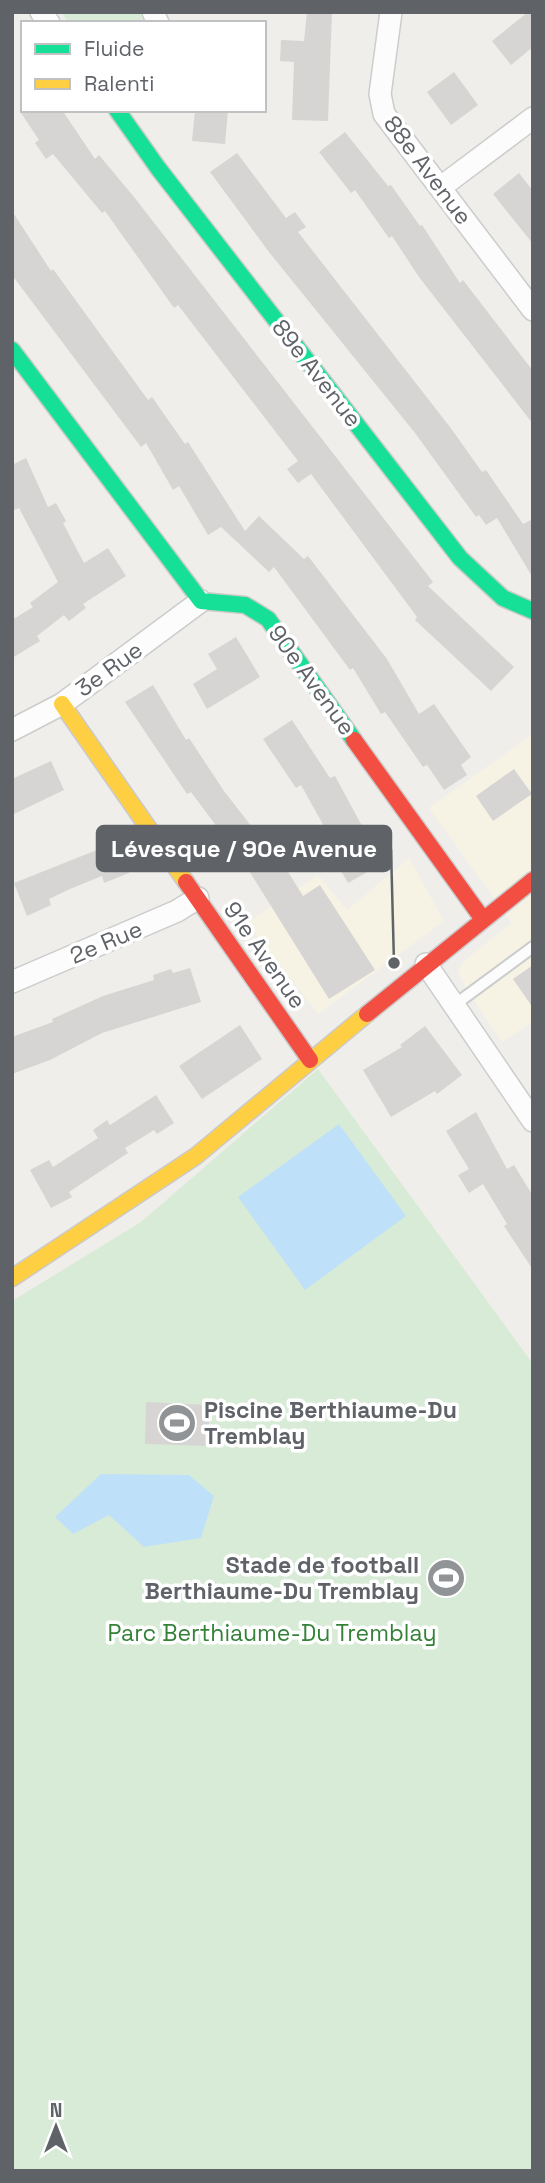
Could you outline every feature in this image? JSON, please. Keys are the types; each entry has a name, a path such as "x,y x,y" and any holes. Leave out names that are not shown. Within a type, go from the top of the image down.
{"street":[{"name":"88e Avenue","path":"391,12 380,94 384,114 533,310"},
{"name":"89e Avenue","path":"121,112 171,184 460,558 504,598 522,610 533,611"},
{"path":"441,187 533,118"},
{"path":"12,350 201,600"},
{"name":"3e Rue","path":"12,730 62,704 201,600"},
{"name":"90e Avenue","path":"201,600 244,604 268,619 482,918"},
{"name":"91e Avenue","path":"62,704 310,1060"},
{"path":"12,1278 196,1156 482,918 532,882"},
{"name":"2e Rue","path":"12,982 177,911 198,898"},
{"path":"426,964 533,1121"}],"lane":[{"path":"453,1006 533,947"}],"shaded area":[{"path":"533,734 533,1021 502,1042 464,986 458,970 465,960 512,923 429,808"},
{"path":"409,858 444,921 318,1014 247,923 318,875 347,910"}],"green space":[{"path":"61,12 140,12 142,21 68,21"},
{"name":"Parc Berthiaume-Du Tremblay","path":"318,1069 533,1364 533,2171 12,2171 12,1301 141,1222"}],"water":[{"path":"339,1124 406,1216 305,1290 238,1197"},
{"path":"101,1474 189,1475 214,1496 201,1538 144,1547 109,1515 73,1534 55,1517"}],"building":[{"path":"307,12 332,12 328,121 292,120 294,62 280,61 281,40 304,41"},
{"path":"528,12 533,12 533,47 511,65 492,41"},
{"path":"454,72 478,105 451,125 427,92"},
{"path":"19,110 63,112 95,159 99,155 134,197 433,582 428,586 514,667 491,691 415,620 417,617 311,474 298,483 287,469 298,461 178,305 174,308 105,211 102,213 53,154 46,159 35,143 39,140"},
{"path":"195,112 228,112 225,144 192,141"},
{"path":"345,132 388,186 391,185 420,226 422,225 460,283 463,280 533,371 533,424 419,277 392,236 389,238 355,190 351,193 319,152"},
{"path":"237,153 286,218 295,212 306,227 298,232 482,472 486,470 523,524 533,519 533,578 497,518 486,525 479,515 476,517 415,433 269,252 210,172"},
{"path":"519,173 533,191 533,244 493,194"},
{"path":"12,211 51,271 53,269 148,400 152,397 185,444 188,442 245,531 259,516 304,559 308,556 387,659 419,714 434,704 471,757 461,765 467,775 444,790 427,765 423,767 385,712 381,714 353,668 350,670 274,567 269,572 221,527 208,535 179,486 173,490 146,443 141,447 12,275"},
{"path":"26,458 48,507 56,503 66,521 63,523 84,563 108,548 126,576 83,604 86,608 69,621 64,615 37,636 40,641 12,658 12,620 33,607 30,603 58,582 19,508 12,511 12,465"},
{"path":"236,637 260,677 207,709 193,684 217,669 208,654"},
{"path":"153,685 186,740 189,738 224,791 272,853 275,851 303,896 320,885 375,970 329,999 228,837 226,839 191,792 187,794 125,702"},
{"path":"292,720 330,778 335,776 368,837 377,832 392,858 348,883 333,857 339,853 301,785 296,788 263,739"},
{"path":"51,761 64,790 12,815 12,779"},
{"path":"514,769 532,794 493,821 476,796"},
{"path":"117,842 129,873 104,883 102,876 70,889 49,899 51,905 27,916 14,883"},
{"path":"533,965 533,1008 513,979"},
{"path":"190,968 201,1002 102,1033 50,1060 12,1074 12,1037 53,1022 52,1019 103,996 154,980 153,975 171,969 173,973"},
{"path":"240,1025 262,1059 202,1099 179,1066"},
{"path":"425,1026 462,1075 437,1094 435,1091 391,1117 363,1070 402,1047 400,1045"},
{"path":"156,1095 174,1123 157,1134 154,1130 125,1148 128,1153 69,1192 72,1197 51,1208 30,1170 49,1160 53,1167 98,1138 93,1130 107,1120 110,1125"},
{"path":"476,1112 507,1169 514,1165 533,1196 533,1270 504,1226 507,1224 483,1184 469,1193 458,1175 469,1169 446,1131"},
{"name":"Piscine Berthiaume-Du Tremblay","path":"146,1402 210,1405 208,1446 145,1444"}],"traffic: fast":[{"path":"118,112 158,168 460,558 503,598 533,611"},
{"path":"12,350 201,601 245,605 268,619 354,740"}],"traffic: slow":[{"path":"62,704 186,882"},
{"path":"12,1278 196,1156 367,1014"}],"traffic: jam":[{"path":"354,740 482,918"},
{"path":"367,1014 533,880"},
{"path":"186,882 310,1060"}],"place":[{"name":"Lévesque / 90e Avenue","path":"394,963"},
{"name":"Piscine Berthiaume-Du Tremblay","path":"177,1423"},
{"name":"Stade de football Berthiaume-Du Tremblay","path":"446,1578"}]}
